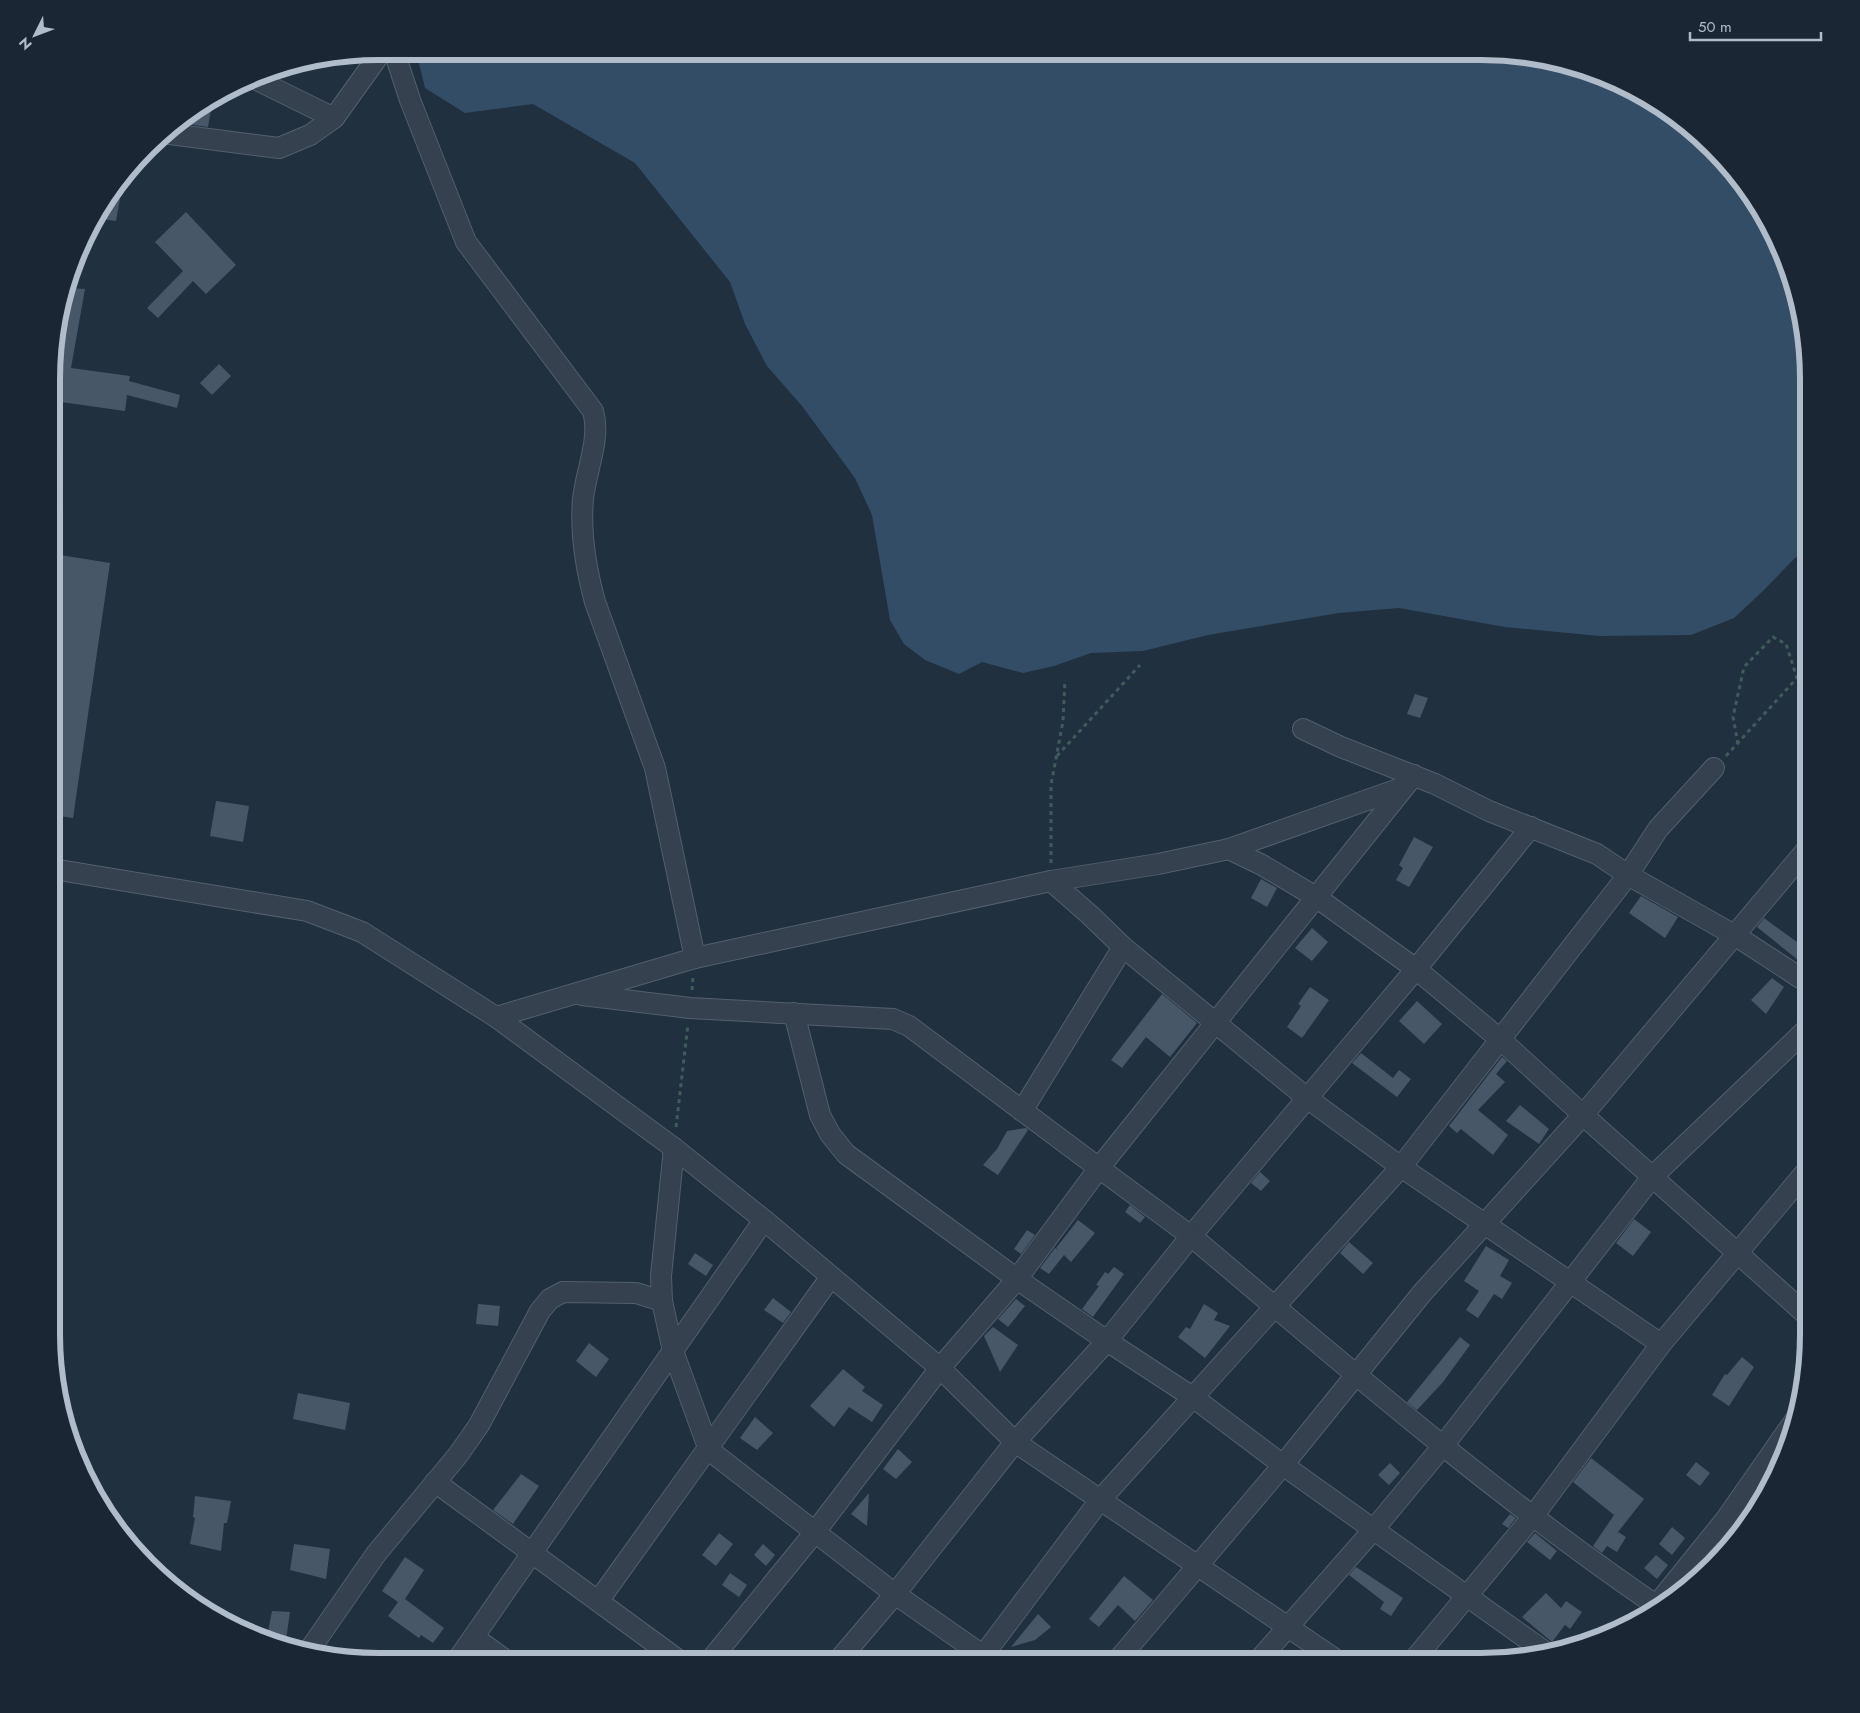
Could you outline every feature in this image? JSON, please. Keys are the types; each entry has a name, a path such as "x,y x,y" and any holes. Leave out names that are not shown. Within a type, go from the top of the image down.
{"street":[{"path":"174,135 279,148 310,135 334,118 375,60"},
{"path":"397,60 410,100 466,242 593,411 595,426 583,499 582,531 588,576 595,602 656,768 695,958"},
{"path":"262,82 334,118"},
{"path":"1303,729 1409,781 1597,854 1628,875 1736,936 1800,978"},
{"path":"989,1653 1100,1500 1276,1308 1401,1167 1628,875 1658,829 1714,768"},
{"path":"496,1017 695,958 1051,881 1158,864 1229,849 1409,781"},
{"path":"716,1653 815,1532 940,1368 1017,1279 1099,1168 1409,781"},
{"path":"845,1653 1015,1442 1107,1341 1191,1236 1416,969 1531,827"},
{"path":"1229,849 1262,865 1316,897 1416,969 1501,1040 1800,1309"},
{"path":"1124,1653 1283,1465 1423,1292 1583,1115 1736,936 1800,858"},
{"path":"60,870 307,911 340,922 388,947 496,1017 674,1148 764,1220 830,1278 940,1368 1015,1442 1326,1653"},
{"path":"1051,881 1090,915 1123,948 1307,1098 1401,1167 1661,1344"},
{"path":"1022,1110 1123,948"},
{"path":"574,994 690,1008 878,1017 893,1019 909,1026 1191,1236 1442,1447 1652,1603"},
{"path":"794,1013 820,1115 830,1134 846,1154 1017,1279 1194,1398 1283,1465 1539,1648"},
{"path":"1265,1653 1374,1529 1442,1447 1652,1177 1800,1035"},
{"path":"674,1148 661,1276 662,1301 673,1351 709,1450 894,1594 974,1653"},
{"path":"1420,1653 1534,1515 1661,1344 1800,1178"},
{"path":"463,1653 764,1220"},
{"path":"599,1600 709,1450 830,1278"},
{"path":"312,1646 376,1554 479,1425 540,1311 550,1299 563,1292 581,1292 636,1293 662,1301"},
{"path":"1666,1593 1726,1518 1783,1437"},
{"path":"435,1482 599,1600 668,1653"},
{"path":"475,1638 496,1653"}],"path":[{"path":"1738,744 1733,717 1744,667 1773,637 1786,644 1797,678"},
{"path":"1056,756 1140,665"},
{"path":"1714,768 1800,676"},
{"path":"1051,881 1053,818 1051,785 1063,721 1066,680"},
{"path":"674,1148 695,958"}],"water":[{"path":"418,60 1481,60 1544,66 1584,77 1603,84 1641,103 1675,126 1707,153 1746,202 1757,219 1776,257 1794,316 1799,358 1800,554 1734,618 1691,635 1599,636 1505,627 1399,608 1339,613 1208,635 1143,651 1091,653 1054,666 1023,673 982,662 959,674 925,660 904,644 890,620 872,515 855,478 802,406 767,366 745,324 730,282 635,163 533,104 465,113 425,88"}],"building":[{"path":"211,108 208,127 188,124"},
{"path":"117,198 120,199 116,221 103,219"},
{"path":"186,212 236,265 206,294 193,281 158,318 147,308 183,271 155,242"},
{"path":"73,288 85,289 71,368 130,376 129,381 180,395 177,408 127,395 125,411 60,402 63,337"},
{"path":"219,364 231,376 212,395 200,383"},
{"path":"60,555 110,563 73,818 60,816"},
{"path":"1415,694 1428,698 1420,718 1407,714"},
{"path":"216,801 249,806 243,842 210,836"},
{"path":"1414,837 1433,847 1409,887 1396,880 1403,868 1399,865"},
{"path":"1261,879 1277,888 1267,907 1251,898"},
{"path":"1641,896 1678,917 1665,938 1629,913"},
{"path":"1764,918 1800,944 1800,962 1757,927"},
{"path":"1312,928 1328,942 1312,961 1295,948"},
{"path":"1772,978 1784,987 1766,1014 1751,1000"},
{"path":"1310,987 1329,1000 1302,1038 1287,1027 1301,1006 1298,1004"},
{"path":"1162,994 1197,1023 1170,1057 1146,1037 1122,1068 1111,1060"},
{"path":"1417,1001 1442,1024 1424,1044 1399,1021"},
{"path":"1361,1053 1393,1078 1399,1070 1411,1079 1397,1097 1352,1063"},
{"path":"1502,1057 1507,1061 1496,1074 1505,1082 1478,1110 1508,1135 1493,1155 1461,1129 1457,1133 1449,1126"},
{"path":"1520,1105 1549,1129 1539,1144 1506,1121"},
{"path":"1026,1128 1028,1130 998,1175 983,1165 997,1149 1007,1131"},
{"path":"1260,1172 1270,1181 1261,1191 1251,1183"},
{"path":"1130,1205 1145,1217 1140,1223 1125,1212"},
{"path":"1634,1219 1651,1232 1633,1256 1616,1243"},
{"path":"1078,1220 1095,1233 1071,1262 1064,1255 1049,1274 1040,1268 1055,1248 1059,1251 1056,1248"},
{"path":"1027,1230 1035,1235 1021,1254 1014,1249"},
{"path":"1349,1242 1373,1263 1363,1274 1340,1253"},
{"path":"1486,1246 1509,1260 1500,1276 1512,1283 1502,1299 1494,1294 1478,1318 1466,1310 1479,1291 1464,1281"},
{"path":"695,1253 713,1265 706,1276 688,1264"},
{"path":"1114,1267 1124,1274 1093,1317 1082,1309 1099,1286 1096,1285 1105,1272 1108,1274"},
{"path":"773,1298 791,1312 783,1323 764,1310"},
{"path":"1016,1299 1025,1306 1008,1327 998,1319"},
{"path":"478,1304 500,1306 498,1326 476,1324"},
{"path":"1204,1304 1218,1313 1214,1320 1230,1326 1205,1358 1178,1337 1186,1327 1190,1329"},
{"path":"993,1327 1018,1345 1000,1372 984,1336"},
{"path":"1460,1337 1470,1345 1443,1382 1417,1410 1407,1402"},
{"path":"589,1343 609,1359 596,1377 576,1361"},
{"path":"1742,1357 1754,1367 1729,1406 1712,1395 1725,1374 1727,1375"},
{"path":"843,1369 865,1387 862,1391 883,1405 872,1422 849,1407 834,1427 810,1406"},
{"path":"298,1393 350,1403 345,1430 293,1419"},
{"path":"755,1417 773,1433 757,1450 740,1438"},
{"path":"898,1449 912,1462 896,1479 883,1469"},
{"path":"1591,1458 1644,1499 1618,1532 1626,1537 1617,1552 1607,1546 1602,1553 1593,1546 1614,1515 1573,1482"},
{"path":"1696,1462 1710,1473 1700,1486 1686,1475"},
{"path":"1390,1463 1400,1473 1389,1485 1378,1475"},
{"path":"521,1474 539,1486 513,1524 493,1510"},
{"path":"869,1493 867,1526 851,1514"},
{"path":"195,1496 231,1501 227,1523 224,1523 221,1551 190,1544 195,1518 193,1517"},
{"path":"1510,1514 1516,1518 1508,1528 1502,1524"},
{"path":"1672,1527 1685,1538 1672,1555 1659,1544"},
{"path":"719,1533 733,1544 716,1566 702,1555"},
{"path":"1535,1533 1557,1551 1550,1560 1527,1542"},
{"path":"294,1544 330,1549 326,1579 290,1570"},
{"path":"763,1544 775,1555 766,1566 754,1555"},
{"path":"1656,1555 1668,1565 1657,1579 1644,1568"},
{"path":"405,1557 424,1570 405,1599 444,1628 433,1643 421,1635 419,1638 388,1616 398,1602 382,1591"},
{"path":"1356,1567 1403,1598 1391,1616 1380,1609 1384,1602 1349,1575"},
{"path":"730,1573 747,1585 739,1597 722,1585"},
{"path":"1124,1576 1153,1600 1135,1621 1118,1605 1099,1627 1089,1619"},
{"path":"1546,1593 1561,1608 1566,1601 1582,1612 1570,1629 1565,1625 1552,1642 1522,1617"},
{"path":"272,1611 290,1612 286,1639 268,1633"},
{"path":"1038,1614 1051,1627 1035,1640 1011,1647"}]}
